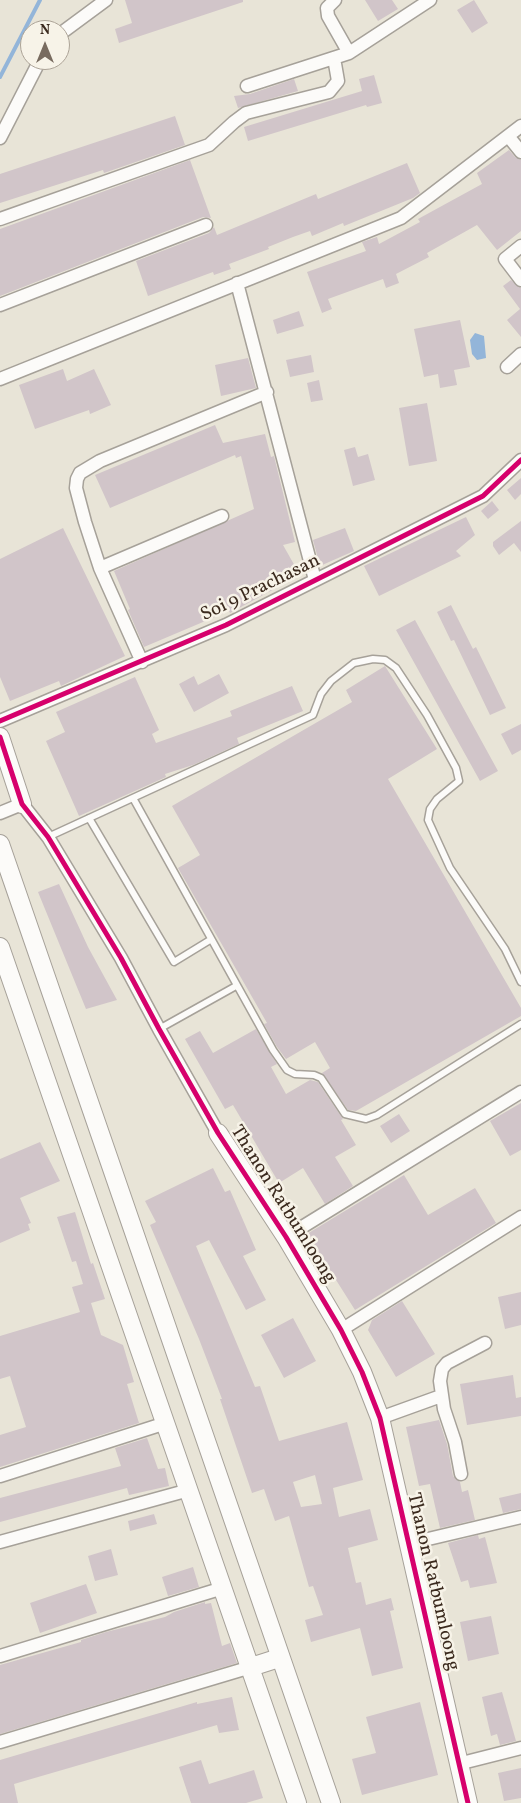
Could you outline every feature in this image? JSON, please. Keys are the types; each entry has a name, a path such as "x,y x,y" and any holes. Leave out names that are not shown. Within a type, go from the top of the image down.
{"main road":[{"path":"0,737 22,804"},
{"path":"0,844 331,1803"},
{"path":"0,947 297,1803"},
{"name":"Thanon Ratbumloong","path":"218,1133 286,1237 341,1330 362,1372 380,1418 407,1544 468,1803"},
{"path":"251,1667 280,1658"}],"street":[{"path":"70,27 106,0"},
{"path":"335,0 327,8 328,16 349,53"},
{"path":"247,86 349,53 430,0"},
{"path":"0,219 209,145 246,113 330,92 338,81 334,58"},
{"path":"0,138 35,70"},
{"path":"0,379 402,218 521,126"},
{"path":"508,136 521,152"},
{"path":"0,305 206,225"},
{"path":"521,246 505,259 521,280"},
{"path":"237,283 315,580"},
{"path":"507,367 521,354"},
{"path":"142,662 100,568 76,488 77,478 80,472 100,461 267,392"},
{"name":"Soi 9 Prachasan","path":"0,721 226,625 482,496 521,460"},
{"path":"100,568 222,516"},
{"path":"0,813 22,804"},
{"name":"Thanon Ratbumloong","path":"22,804 48,837 121,958 218,1133"},
{"path":"286,1237 521,1092"},
{"path":"341,1330 521,1217"},
{"path":"461,1474 455,1442 441,1396 440,1381 442,1370 447,1363 485,1343"},
{"path":"380,1418 441,1396"},
{"path":"0,1476 166,1423"},
{"path":"0,1542 189,1490"},
{"path":"407,1544 521,1518"},
{"path":"0,1656 223,1588"},
{"path":"0,1742 251,1667"},
{"path":"458,1764 521,1748"}],"lane":[{"path":"48,837 313,715 321,694 331,681 354,663 373,659 384,660 396,668 402,676 427,715 456,768 459,781 437,799 430,809 428,820 450,868 505,950 521,982"},
{"path":"132,798 273,1050 287,1070 295,1074 314,1075 321,1078 345,1114 366,1120 377,1115 521,1024"},
{"path":"89,818 174,962 210,940"},
{"path":"159,1029 236,986"}],"water":[{"path":"475,333 484,336 486,358 477,360 472,354 470,340"}],"building":[{"path":"125,0 243,0 243,2 119,43 115,29 132,23"},
{"path":"365,0 392,0 398,9 378,21"},
{"path":"474,0 488,23 472,33 457,10"},
{"path":"374,75 382,103 367,107 366,105 248,141 244,127 362,91 359,79"},
{"path":"294,79 298,91 238,108 234,96 250,94"},
{"path":"175,116 185,145 104,173 103,170 0,203 0,174"},
{"path":"509,150 515,157 521,160 521,231 497,250 477,225 427,253 429,257 396,274 399,283 386,288 383,279 328,299 332,309 322,313 307,272 366,251 362,242 377,237 379,244 420,222 418,219 482,184 477,173"},
{"path":"190,160 211,218 203,217 0,296 0,229"},
{"path":"407,163 420,193 413,198 344,226 343,223 312,236 310,231 293,237 268,247 269,249 229,264 231,269 214,275 213,272 148,296 136,261 209,233 214,227 217,235 316,194 318,199"},
{"path":"511,280 521,288 521,337 507,320 520,309 503,286"},
{"path":"299,311 304,326 277,334 273,320"},
{"path":"460,320 470,367 454,370 457,385 440,388 438,374 424,377 414,329"},
{"path":"311,355 314,372 290,377 286,360"},
{"path":"248,358 256,388 221,396 215,365"},
{"path":"63,369 67,381 94,369 111,405 90,414 89,410 35,429 19,385"},
{"path":"319,380 323,400 311,402 307,383"},
{"path":"427,403 437,461 409,466 399,408"},
{"path":"215,425 223,443 265,434 271,457 274,456 295,542 283,545 300,575 230,613 229,611 144,647 114,571 254,509 241,456 236,458 235,455 110,508 95,475"},
{"path":"355,447 358,457 368,454 375,480 353,486 344,450"},
{"path":"521,478 521,494 515,500 507,490"},
{"path":"492,501 499,510 488,519 481,511"},
{"path":"466,517 475,535 456,551 461,556 379,596 364,566"},
{"path":"521,521 521,552 514,543 499,555 493,546 493,542"},
{"path":"63,528 125,656 61,686 59,681 10,701 0,677 0,559"},
{"path":"345,528 354,551 320,566 313,540"},
{"path":"451,605 473,649 476,647 506,708 490,715 454,640 451,641 437,612"},
{"path":"415,620 498,771 480,781 396,630"},
{"path":"385,666 437,749 388,779 521,1008 521,1016 356,1111 348,1110 322,1073 330,1068 315,1042 286,1059 277,1047 264,1024 267,1023 178,868 200,855 172,806 352,702 346,690"},
{"path":"219,674 229,693 194,712 179,684 194,676 198,685"},
{"path":"135,677 159,730 152,734 156,743 232,716 230,711 292,686 303,711 237,738 239,744 193,765 165,774 166,777 79,816 46,741 65,732 56,712"},
{"path":"521,724 521,750 512,755 501,734"},
{"path":"59,884 88,947 117,1000 86,1009 38,892"},
{"path":"256,1029 277,1064 271,1067 286,1094 310,1080 318,1082 343,1119 341,1120 356,1145 335,1157 353,1186 325,1204 303,1168 279,1183 233,1105 225,1109 185,1039 200,1031 213,1053"},
{"path":"521,1103 521,1150 510,1156 490,1121"},
{"path":"399,1114 410,1131 391,1143 380,1126"},
{"path":"40,1142 60,1181 20,1198 31,1223 28,1224 30,1230 0,1243 0,1159"},
{"path":"213,1168 225,1192 230,1190 256,1250 243,1256 266,1300 246,1310 209,1240 196,1246 255,1387 260,1386 279,1441 347,1422 363,1480 333,1488 339,1517 370,1509 378,1540 348,1548 356,1583 361,1582 366,1605 391,1598 394,1610 390,1611 403,1668 372,1676 360,1628 311,1642 305,1620 323,1615 313,1586 309,1587 289,1516 275,1521 264,1489 252,1493 220,1399 222,1399 199,1339 150,1225 156,1222 145,1201","holes":["315,1475 322,1504 301,1507 293,1482"]},
{"path":"404,1175 428,1215 475,1188 496,1223 355,1310 307,1234"},
{"path":"75,1212 91,1264 93,1263 105,1299 91,1303 101,1335 123,1345 134,1382 127,1384 139,1423 0,1467 0,1435 26,1427 10,1376 0,1379 0,1336 80,1312 72,1287 83,1284 76,1261 72,1262 57,1217"},
{"path":"521,1292 521,1325 505,1329 498,1297"},
{"path":"402,1301 435,1354 396,1377 368,1330 372,1320"},
{"path":"293,1318 316,1361 284,1378 261,1335"},
{"path":"513,1375 516,1398 521,1397 521,1416 467,1425 460,1384"},
{"path":"439,1420 447,1444 453,1476 460,1482 462,1492 468,1490 475,1520 440,1528 430,1484 419,1486 406,1427"},
{"path":"147,1438 158,1469 165,1468 169,1486 129,1495 127,1488 0,1522 0,1498 121,1466 115,1448"},
{"path":"521,1493 521,1509 503,1513 499,1498"},
{"path":"154,1514 157,1524 130,1531 128,1521"},
{"path":"478,1535 479,1539 485,1537 497,1583 470,1588 468,1580 461,1582 448,1543"},
{"path":"111,1549 118,1575 95,1581 88,1556"},
{"path":"193,1567 199,1587 168,1596 162,1577"},
{"path":"86,1584 97,1613 40,1633 30,1603"},
{"path":"205,1602 205,1604 211,1603 222,1646 230,1643 237,1663 0,1734 0,1665 81,1642 81,1640 106,1632 165,1617 174,1612"},
{"path":"491,1616 499,1654 468,1661 460,1622"},
{"path":"502,1692 516,1741 500,1745 497,1734 491,1736 482,1697"},
{"path":"232,1697 239,1730 219,1733 217,1725 14,1784 18,1803 0,1803 0,1760 197,1702 197,1704"},
{"path":"420,1702 438,1775 362,1795 352,1759 376,1753 366,1717"},
{"path":"201,1760 209,1784 254,1770 263,1798 246,1803 191,1803 179,1767"},
{"path":"521,1768 521,1798 504,1801 498,1773"}],"waterway":[{"path":"0,77 40,0"}],"cycle path":[{"path":"0,721 226,625 483,496 521,460"},
{"path":"0,737 22,804 48,837 121,958 218,1133 286,1237 341,1330 362,1372 380,1418 468,1803"}]}
